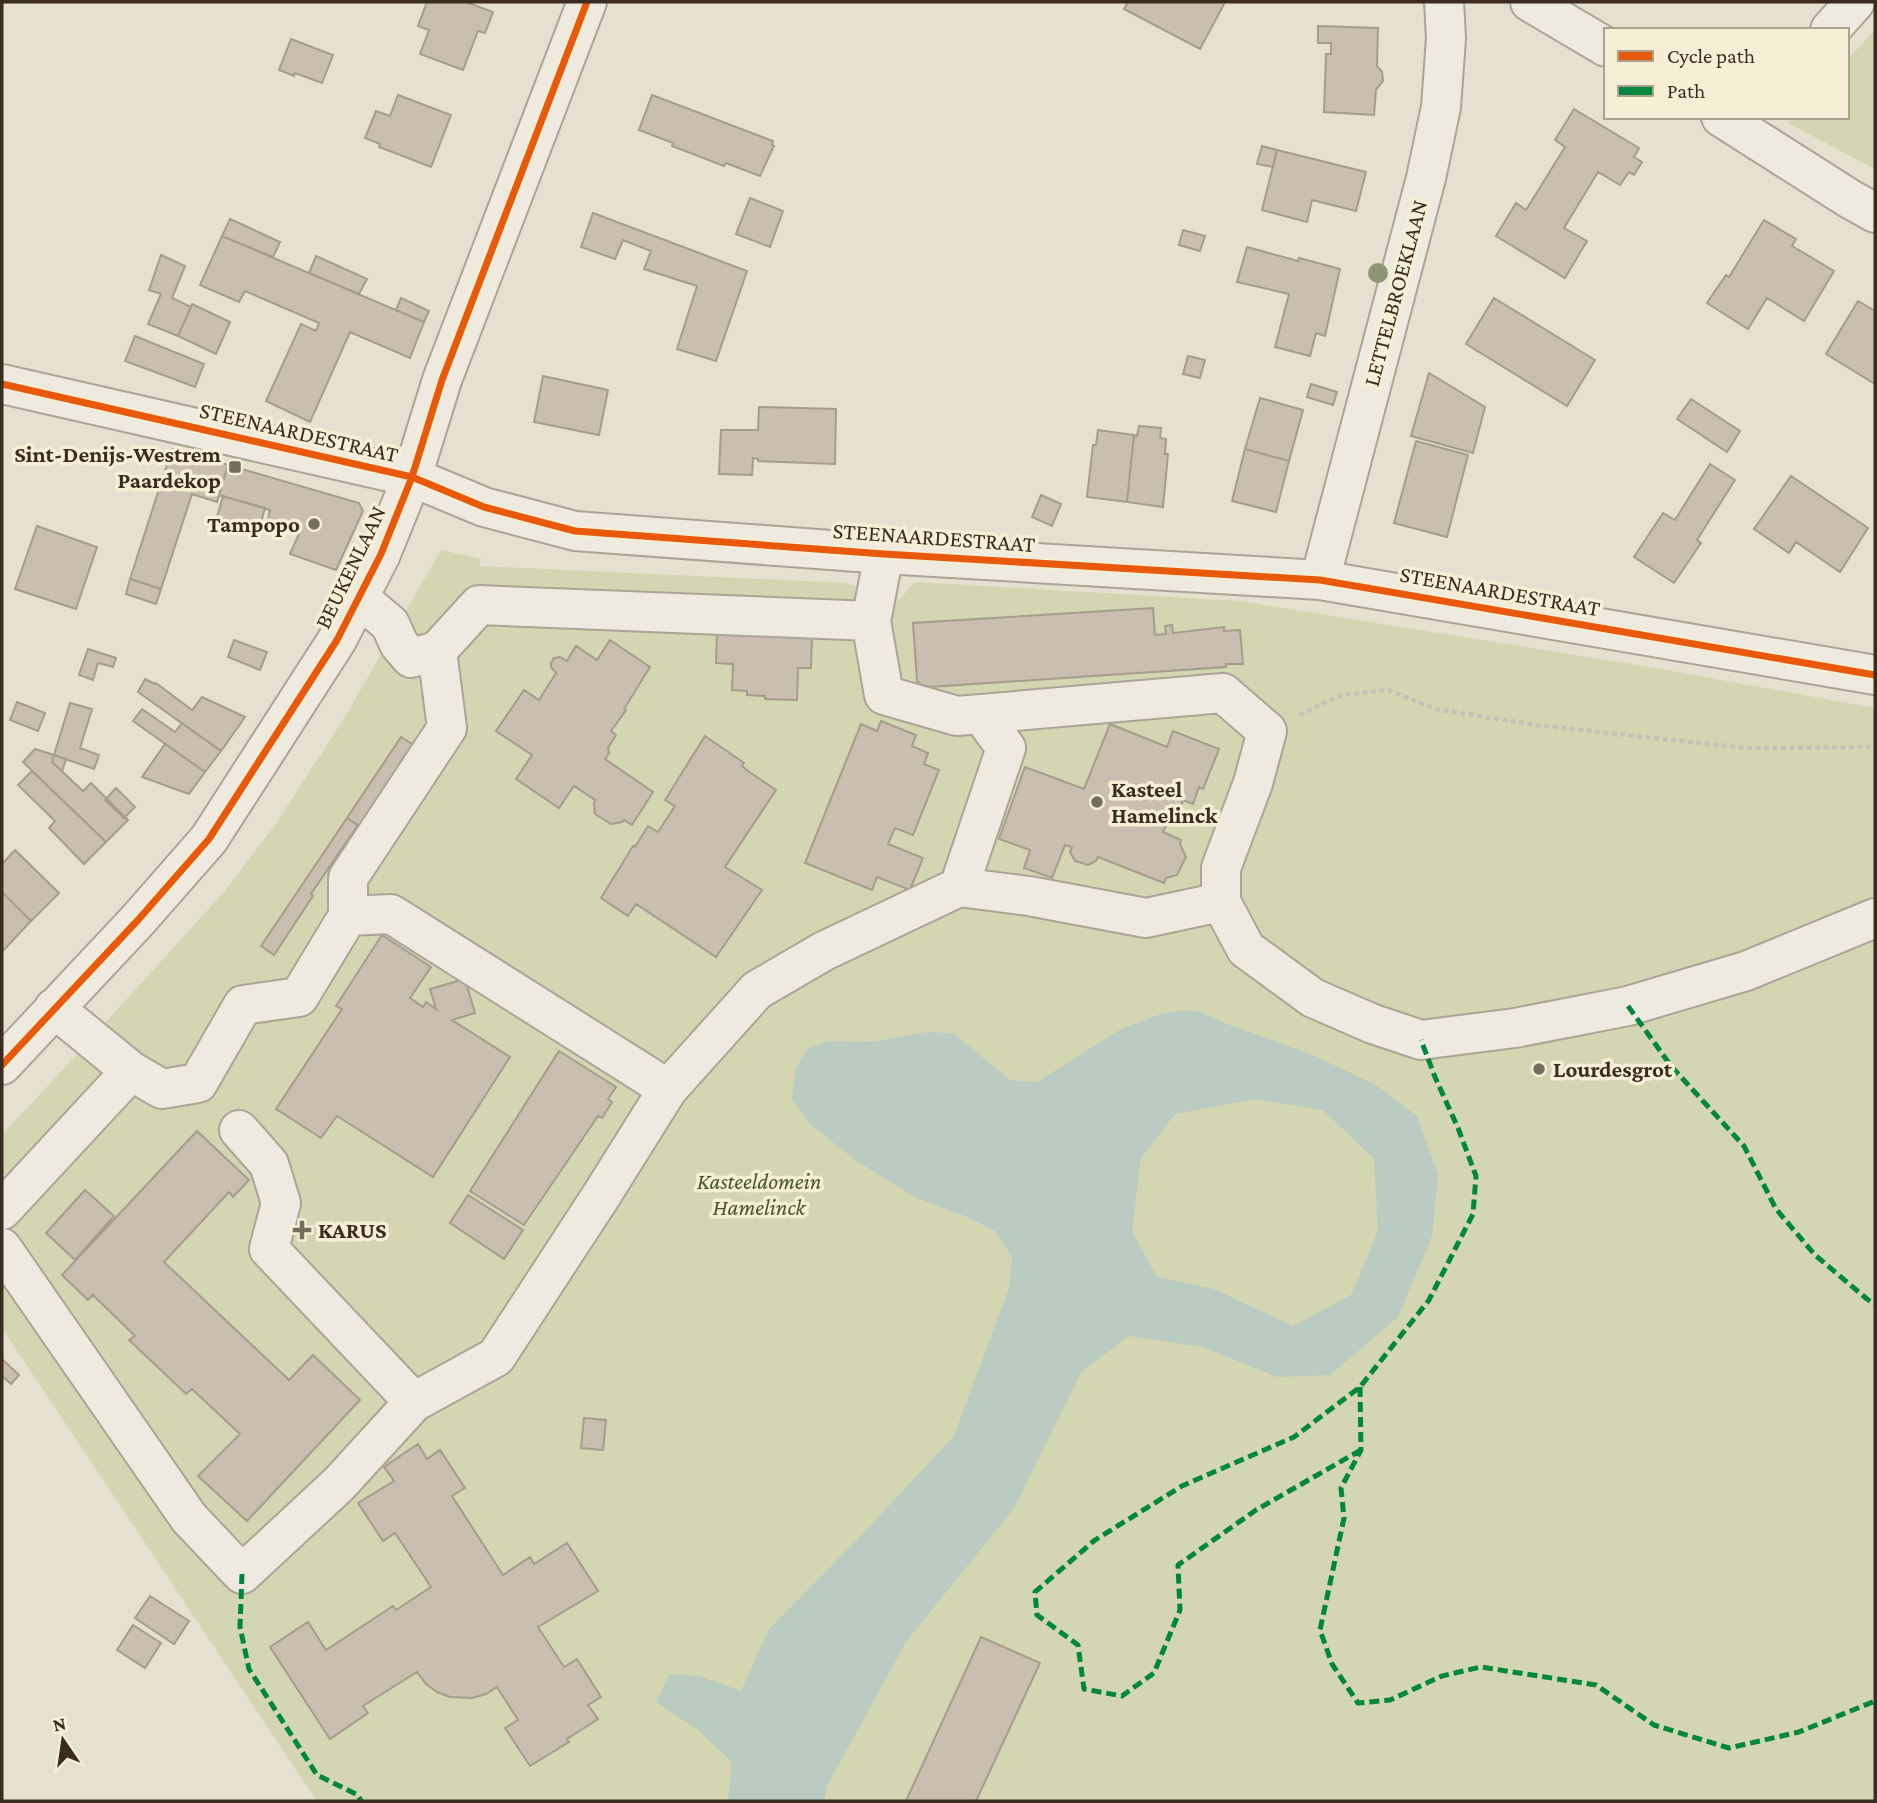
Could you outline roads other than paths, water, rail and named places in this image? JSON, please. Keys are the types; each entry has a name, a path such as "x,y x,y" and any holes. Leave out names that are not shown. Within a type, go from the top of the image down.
{"street":[{"name":"BEUKENLAAN","path":"2,1065 138,920 209,839 337,640 381,554 412,477 442,380 587,2"},
{"name":"LETTELBROEKLAAN","path":"1320,580 1441,107 1446,37 1444,2"},
{"path":"1530,2 1604,46"},
{"path":"1832,28 1855,2"},
{"path":"1738,121 1850,199 1875,213"},
{"name":"STEENAARDESTRAAT","path":"2,384 412,477 484,507 575,531 884,554 1320,580 1875,675"},
{"path":"884,554 871,621 884,695 957,716 1223,693 1267,732 1253,783 1220,868 1221,902 1246,949 1313,998 1373,1024 1421,1040 1515,1028 1628,1006 1746,971 1875,918"},
{"path":"359,598 390,624 399,644 411,658 437,651 479,605 871,621"},
{"path":"54,1008 131,1071 162,1089 198,1083 243,1005 299,997 348,916 348,878 447,728 437,651"},
{"path":"959,887 1006,748 981,714"},
{"path":"2,1248 189,1518 242,1574 338,1484 414,1402 496,1357 668,1089 757,990 824,951 959,887 1029,895 1146,918 1221,902"},
{"path":"348,916 391,914 668,1089"},
{"path":"2,1210 131,1071"},
{"path":"239,1130 269,1164 281,1203 269,1249 414,1402"}],"place":[{"name":"Sint-Denijs-Westrem Paardekop","path":"235,467"},
{"name":"Tampopo","path":"314,524"},
{"name":"Kasteel Hamelinck","path":"1097,802"},
{"name":"Lourdesgrot","path":"1539,1069"},
{"name":"KARUS","path":"302,1230"}],"park label":[{"name":"Kasteeldomein Hamelinck","path":"759,1194"}]}
